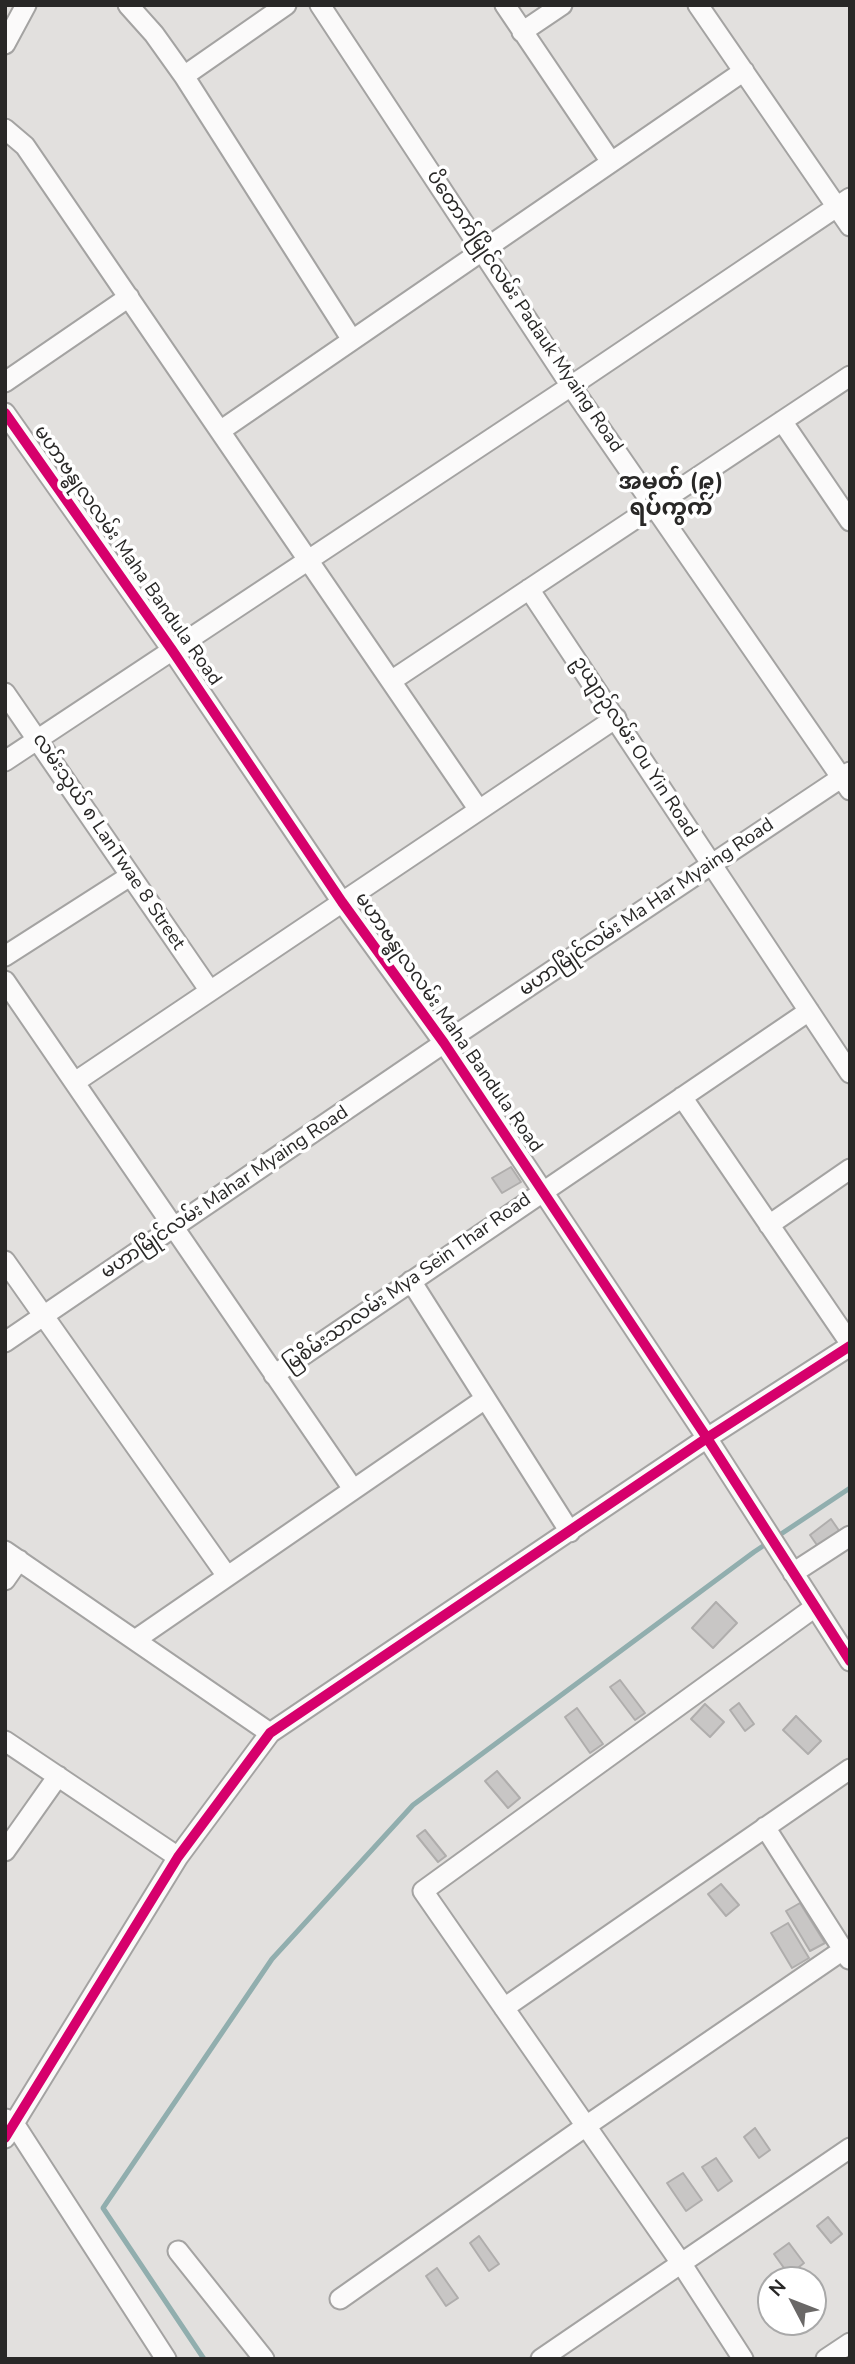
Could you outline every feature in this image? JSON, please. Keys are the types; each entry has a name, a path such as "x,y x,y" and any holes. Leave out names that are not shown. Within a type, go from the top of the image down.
{"street":[{"path":"5,44 26,5"},
{"path":"128,5 154,34 184,76 352,340"},
{"path":"184,76 286,5"},
{"name":"ပိတောက်မြိုင်လမ်း Padauk Myaing Road","path":"320,5 571,386 847,780"},
{"path":"505,5 611,162"},
{"path":"522,32 562,5"},
{"path":"698,5 843,203 850,226"},
{"path":"220,431 744,71"},
{"path":"5,129 25,146 479,810"},
{"path":"5,761 843,203"},
{"path":"5,382 129,297"},
{"path":"391,681 850,376"},
{"name":"မဟာဗန္ဓုလလမ်း Maha Bandula Road","path":"5,413 172,650 342,902 444,1043 707,1438 850,1661"},
{"path":"782,421 850,521"},
{"name":"ဥယျာဉ်လမ်း Ou Yin Road","path":"529,589 850,1073"},
{"name":"လမ်းသွယ် ၈ LanTwae 8 Street","path":"5,693 210,992"},
{"path":"75,1082 616,718"},
{"name":"မဟာမြိုင်လမ်း Ma Har Myaing Road","path":"444,1043 847,780"},
{"path":"5,956 130,876"},
{"path":"5,981 353,1489"},
{"path":"542,1191 809,1011"},
{"name":"မဟာမြိုင်လမ်း Mahar Myaing Road","path":"5,1342 444,1043"},
{"path":"166,2359 9,2127 178,1857 270,1733 707,1438 850,1345 682,1097"},
{"path":"769,1225 850,1169"},
{"name":"မြစိမ်းသာလမ်း Mya Sein Thar Road","path":"274,1375 542,1191"},
{"path":"5,1261 227,1576"},
{"path":"411,1281 570,1532"},
{"path":"135,1640 485,1399"},
{"path":"793,1573 850,1536"},
{"path":"5,1580 12,1556 270,1733"},
{"path":"743,2359 681,2263 423,1891 815,1607"},
{"path":"5,1741 178,1857"},
{"path":"504,2008 850,1769"},
{"path":"5,1851 58,1776"},
{"path":"340,2299 586,2126 847,1955 765,1827"},
{"path":"541,2359 850,2148"},
{"path":"177,2251 264,2359"},
{"path":"826,2359 850,2343"}],"building":[{"path":"511,1167 521,1182 502,1193 492,1178"},
{"path":"831,1519 840,1532 819,1548 810,1535"},
{"path":"716,1602 737,1623 713,1648 692,1628"},
{"path":"620,1680 645,1713 635,1720 610,1687"},
{"path":"739,1703 754,1724 745,1731 730,1710"},
{"path":"705,1704 724,1722 710,1737 691,1719"},
{"path":"577,1708 603,1744 590,1753 565,1717"},
{"path":"796,1716 821,1741 808,1754 783,1730"},
{"path":"497,1771 520,1798 508,1808 485,1781"},
{"path":"425,1830 446,1856 438,1862 417,1836"},
{"path":"721,1884 739,1905 726,1916 708,1894"},
{"path":"800,1903 825,1943 810,1951 786,1911"},
{"path":"788,1923 809,1958 792,1968 771,1933"},
{"path":"755,2128 770,2150 759,2158 744,2137"},
{"path":"716,2158 732,2181 718,2191 702,2167"},
{"path":"683,2173 702,2200 686,2211 667,2183"},
{"path":"828,2217 842,2234 831,2243 817,2226"},
{"path":"479,2236 499,2264 489,2271 470,2243"},
{"path":"789,2243 804,2263 800,2266 783,2266 774,2254"},
{"path":"437,2268 458,2298 446,2306 426,2276"}],"waterway":[{"path":"204,2359 103,2208 272,1959 413,1805 754,1552 850,1488"}],"cycle path":[{"path":"5,413 172,650 342,902 444,1043 707,1438 850,1661"},
{"path":"5,2138 178,1857 270,1733 707,1438 850,1346"}],"district":[{"name":"အမှတ် (၉) ရပ်ကွက်","path":"671,496"}]}
